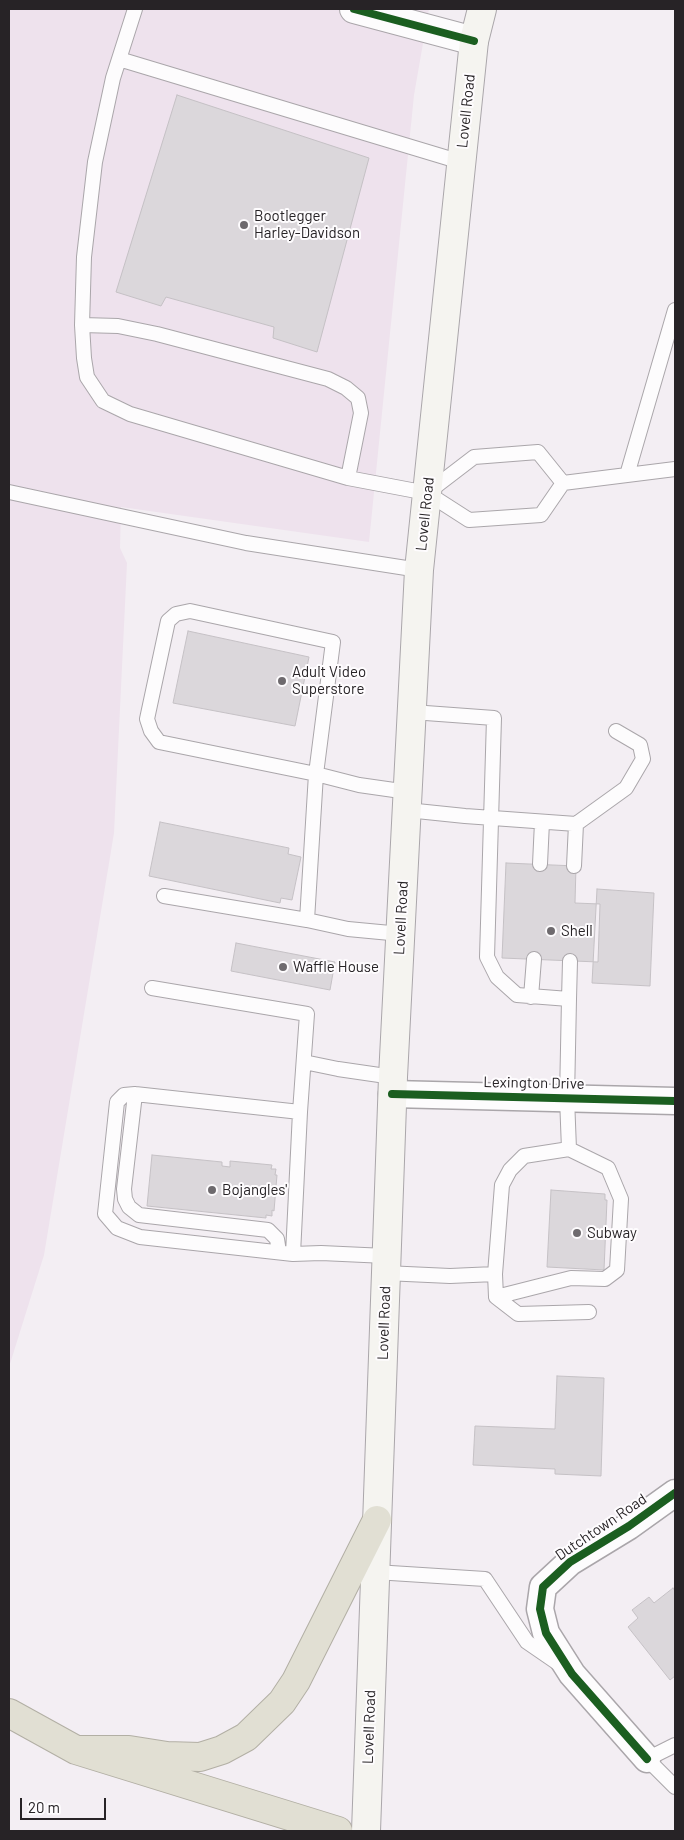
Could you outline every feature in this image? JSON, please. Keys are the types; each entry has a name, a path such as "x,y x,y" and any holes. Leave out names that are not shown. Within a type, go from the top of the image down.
{"highway":[{"path":"76,1750 129,1750 167,1756 200,1757 222,1750 246,1737 282,1702 296,1681 377,1520"},
{"path":"9,1713 76,1750 338,1831"}],"main road":[{"name":"Lovell Road","path":"366,1831 385,1265 419,570 474,41 482,9"}],"street":[{"path":"354,9 474,41"},
{"name":"Lexington Drive","path":"393,1085 567,1098 675,1101"},
{"name":"Dutchtown Road","path":"648,1759 572,1674 546,1633 540,1609 543,1587 570,1562 630,1526 675,1493"}],"lane":[{"path":"135,9 113,78 95,162 84,257 82,325 84,358 87,377 103,401 130,414 348,478 427,494 469,520 541,515 563,483 675,468"},
{"path":"120,54 461,162"},
{"path":"627,475 675,310"},
{"path":"82,325 118,326 157,334 328,380 346,388 358,398 361,412 348,478"},
{"path":"427,494 474,458 538,452 563,483"},
{"path":"9,492 246,544 419,570"},
{"path":"307,920 316,774 333,642 190,611 176,614 168,621 147,719 151,731 159,742 316,774 407,801 492,818 576,824 626,788 643,758 640,745 616,731"},
{"path":"412,712 494,718 487,957 497,977 516,995 569,999"},
{"path":"540,864 542,822"},
{"path":"574,866 576,824"},
{"path":"164,896 307,920 348,929 400,934"},
{"path":"531,997 534,959"},
{"path":"568,1149 567,1098 570,961"},
{"path":"152,988 307,1014 300,1112 286,1253"},
{"path":"304,1062 338,1069 393,1085"},
{"path":"300,1112 135,1094 124,1095 117,1102 105,1214 117,1228 140,1238 286,1253 321,1253 450,1276 495,1274"},
{"path":"135,1094 124,1189 125,1199 129,1207 139,1215 268,1230 277,1239 286,1253"},
{"path":"496,1296 570,1278 605,1279 617,1270 621,1199 608,1168 568,1149 524,1156 510,1170 502,1185 495,1274 496,1296 518,1314 589,1312"},
{"path":"375,1572 485,1579 527,1642 572,1674"},
{"path":"675,1745 648,1759 675,1788"}],"shaded area":[{"path":"9,9 429,9 414,95 369,542 121,507 120,548 127,563 114,833 44,1255 9,1367"}],"building":[{"name":"Bootlegger Harley-Davidson","path":"177,95 369,158 317,352 273,338 274,327 166,297 161,306 116,292"},
{"path":"188,631 309,657 295,726 173,703"},
{"path":"160,822 289,848 288,854 301,857 292,900 281,898 280,903 149,876"},
{"name":"Shell","path":"506,863 576,866 575,903 600,904 598,962 502,958"},
{"path":"597,889 654,893 650,986 592,983"},
{"name":"Waffle House","path":"236,943 335,962 330,990 231,971"},
{"name":"Bojangles'","path":"152,1155 222,1162 222,1166 230,1167 230,1161 272,1165 271,1169 276,1169 275,1175 277,1175 272,1216 266,1215 266,1218 147,1206"},
{"name":"Subway","path":"551,1190 605,1194 605,1200 607,1200 604,1270 547,1267"},
{"path":"557,1376 604,1378 601,1476 555,1474 555,1469 473,1465 475,1426 555,1429"},
{"path":"673,1588 675,1591 675,1676 670,1680 628,1627 638,1618 632,1610 649,1597 654,1603"}],"cycle path":[{"path":"354,9 474,41"},
{"path":"392,1094 675,1101"},
{"path":"647,1759 572,1674 546,1633 540,1609 543,1587 570,1562 629,1526 675,1493"}],"place":[{"name":"Bootlegger Harley-Davidson","path":"244,225"},
{"name":"Adult Video Superstore","path":"282,681"},
{"name":"Shell","path":"551,931"},
{"name":"Waffle House","path":"283,967"},
{"name":"Bojangles'","path":"212,1190"},
{"name":"Subway","path":"577,1233"}]}
